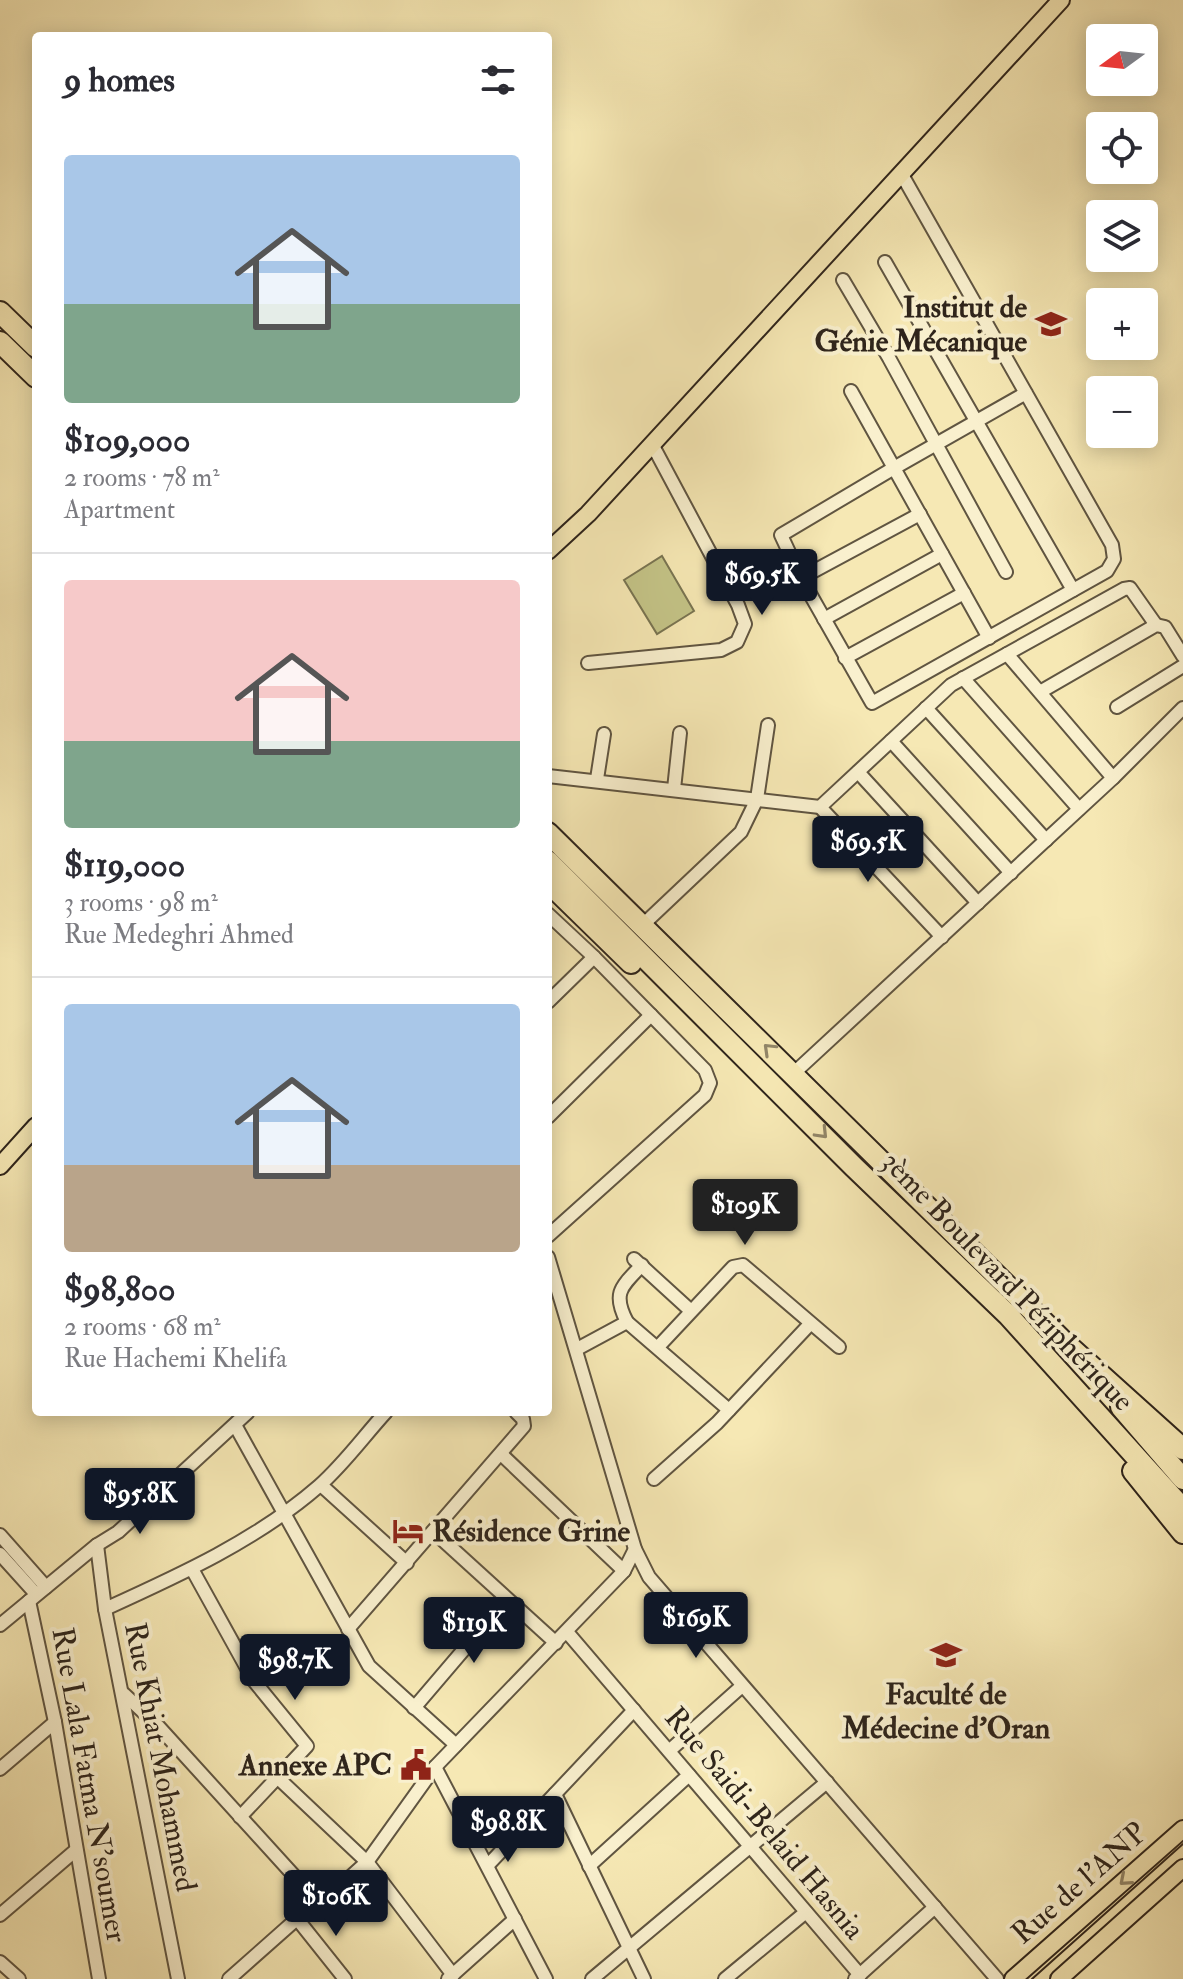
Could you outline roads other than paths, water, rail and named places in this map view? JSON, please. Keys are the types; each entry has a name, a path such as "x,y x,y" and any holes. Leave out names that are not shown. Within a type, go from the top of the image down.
{"highway":[{"path":"0,312 32,343"},
{"path":"0,342 32,373"},
{"path":"552,825 648,920 746,1027"},
{"path":"552,837 1063,1341 1183,1449"},
{"name":"3ème Boulevard Périphérique","path":"552,865 854,1167 1008,1315 1183,1509"},
{"name":"3ème Boulevard Périphérique","path":"552,886 718,1045 788,1098"},
{"path":"1008,1315 1049,1370 1183,1533"},
{"name":"3ème Boulevard Périphérique","path":"1063,1341 1183,1479"}],"main road":[{"path":"552,547 588,514 1061,0"},
{"path":"552,561 588,514"},
{"path":"0,1166 32,1130"},
{"name":"Rue de l'ANP","path":"1013,1979 1183,1829"},
{"name":"Rue de l'ANP","path":"1059,1979 1183,1868"}],"street":[{"path":"901,173 1026,393 1112,545 1114,559 1107,571 872,703 801,578 781,535 1026,393"},
{"path":"885,262 1073,590"},
{"path":"843,280 1006,572"},
{"path":"851,391 989,638"},
{"path":"588,663 721,650 737,642 745,624 738,605 652,444"},
{"path":"801,578 920,514"},
{"path":"824,619 942,554"},
{"path":"820,807 951,685 1130,588 1156,625 1165,627 1183,656"},
{"path":"845,658 964,593"},
{"path":"1040,692 1156,625"},
{"path":"1007,654 1113,778"},
{"path":"1117,707 1183,666"},
{"path":"963,678 1079,809"},
{"path":"926,708 1046,840"},
{"path":"794,1073 1113,778 1183,708"},
{"path":"648,920 741,832 757,799 768,725"},
{"path":"674,789 680,733"},
{"path":"597,779 604,734"},
{"path":"891,741 1011,873"},
{"path":"858,772 978,903"},
{"path":"552,776 820,807 942,937"},
{"path":"552,918 708,1074 710,1083 708,1091 552,1232"},
{"path":"552,998 594,957"},
{"path":"552,1113 651,1015"},
{"path":"691,1311 638,1262 621,1287 620,1308 627,1322 729,1410"},
{"path":"658,1347 733,1267 743,1265 839,1347"},
{"path":"552,1270 635,1549 649,1577 997,1979"},
{"path":"577,1349 609,1335 627,1322"},
{"path":"654,1479 729,1410 810,1324"},
{"path":"0,1625 97,1545 118,1532 244,1416"},
{"path":"105,1609 192,1569 284,1513 321,1485 382,1416"},
{"path":"348,1629 501,1454 525,1423 519,1416"},
{"path":"235,1425 369,1666 456,1745"},
{"path":"501,1454 624,1571"},
{"path":"321,1485 407,1563"},
{"path":"434,1532 556,1643"},
{"path":"0,1535 37,1594"},
{"name":"Rue Khiat Mohammed","path":"97,1545 105,1609 178,1979"},
{"path":"229,1979 317,1901 338,1888 367,1862 435,1767 624,1571 635,1549"},
{"path":"0,1554 37,1594"},
{"path":"192,1569 254,1681 306,1743 306,1749 240,1817"},
{"name":"Rue Lala Fatma N'soumer","path":"37,1594 55,1722 99,1979"},
{"path":"414,1708 507,1599"},
{"name":"Rue Saidi-Belaid Hasnia","path":"567,1632 806,1912 857,1977"},
{"path":"669,1751 742,1686"},
{"path":"124,1694 158,1726 317,1901"},
{"path":"488,1865 634,1710"},
{"path":"0,1769 55,1722"},
{"path":"435,1767 546,1979"},
{"path":"589,1866 689,1775"},
{"path":"278,1778 367,1862 450,1977 515,1919"},
{"path":"592,1979 827,1782"},
{"path":"555,1794 644,1979"},
{"path":"0,1915 76,1850"},
{"path":"857,1977 935,1907"},
{"path":"725,1979 806,1912"},
{"path":"298,1920 345,1979"},
{"path":"0,1962 19,1979"}],"tram line":[{"path":"1032,1979 1183,1844"}],"place":[{"name":"Institut de Génie Mécanique","path":"1051,324"},
{"name":"Résidence Grine","path":"408,1531"},
{"name":"Faculté de Médecine d'Oran","path":"946,1655"},
{"name":"Annexe APC","path":"416,1765"}]}
